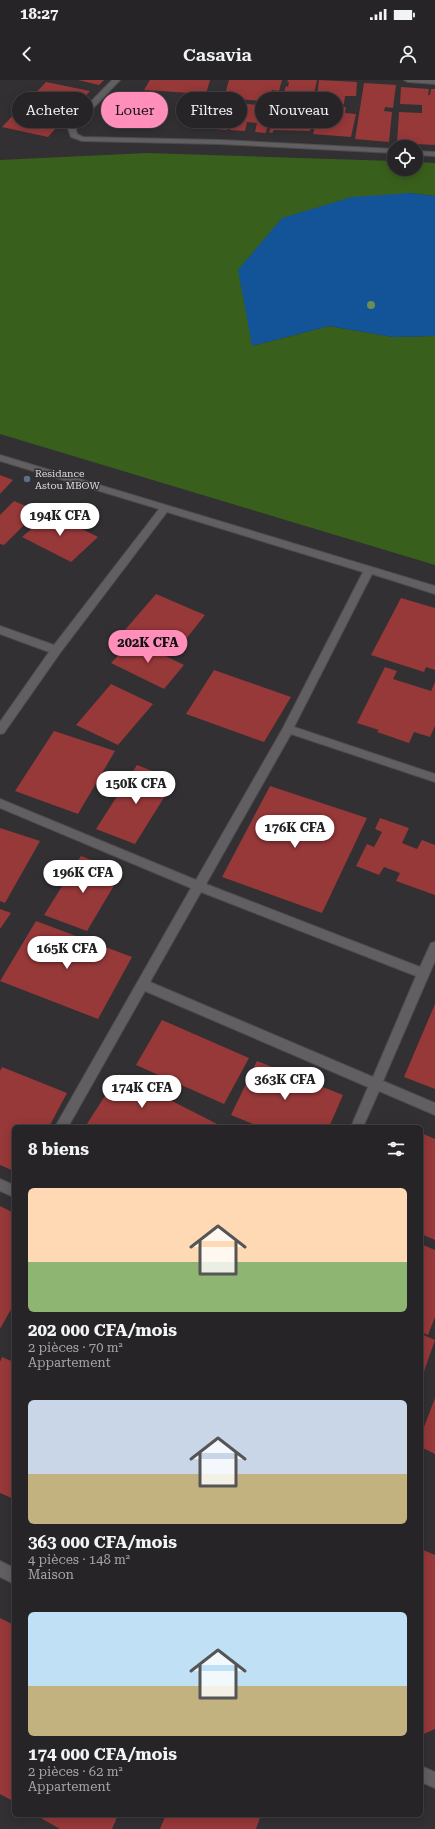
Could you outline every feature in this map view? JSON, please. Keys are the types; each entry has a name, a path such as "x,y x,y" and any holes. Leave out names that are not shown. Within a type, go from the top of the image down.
{"street":[{"path":"116,80 77,121 72,129 74,135 82,139 228,142 387,151"},
{"path":"408,80 435,82"},
{"path":"423,153 435,154"},
{"path":"0,458 435,590"},
{"path":"0,730 56,650 165,508"},
{"path":"62,1125 288,729 369,570"},
{"path":"0,630 56,650"},
{"path":"288,729 435,778"},
{"path":"0,804 199,886 423,973"},
{"path":"358,1125 435,947"},
{"path":"143,985 435,1109"},
{"path":"0,1185 12,1189"},
{"path":"0,1569 12,1575"},
{"path":"423,1775 435,1780"}],"green space":[{"path":"147,153 387,161 387,176 423,176 423,162 435,163 435,196 410,193 252,346 329,326 393,337 435,336 435,565 0,434 0,160"}],"water":[{"path":"410,193 435,196 435,336 393,337 329,326 252,346 238,270 282,218 352,197"}],"building":[{"path":"78,80 104,80 99,85"},
{"path":"150,80 210,80 207,92 144,90"},
{"path":"229,80 282,80 279,91 272,90 272,92 255,92 255,100 247,100 247,92 226,92"},
{"path":"288,80 317,80 314,92 284,92 286,86 288,87 289,82 287,82"},
{"path":"319,80 357,82 356,96 345,96 344,104 343,92 317,92"},
{"path":"46,82 90,91 89,92 37,92"},
{"path":"364,83 396,85 393,108 385,107 384,111 392,112 389,140 387,140 387,142 355,139"},
{"path":"401,87 429,89 428,95 430,95 431,89 435,89 435,145 423,144 423,140 397,140 399,112 422,113 422,105 400,104"},
{"path":"247,104 255,105 255,123 247,122"},
{"path":"343,107 346,107 345,113 356,114 351,137 313,134 315,128 343,128"},
{"path":"12,116 12,128 56,128 48,137 2,127"},
{"path":"204,128 228,128 227,130"},
{"path":"230,128 246,128 245,131 230,130"},
{"path":"256,128 267,128 266,133 255,132"},
{"path":"271,128 311,128 310,131 274,130 272,133 269,132"},
{"path":"0,475 13,480 0,494"},
{"path":"14,501 38,511 4,545 0,544 0,515"},
{"path":"50,513 98,537 71,562 22,537"},
{"path":"156,594 205,615 175,653 124,631"},
{"path":"401,598 435,608 435,670 426,667 424,672 371,655"},
{"path":"133,640 184,665 164,689 111,663"},
{"path":"385,667 397,671 393,679 431,691 435,682 435,726 430,737 414,732 409,743 377,732 379,730 357,723"},
{"path":"214,670 291,697 264,742 186,714"},
{"path":"111,684 153,704 118,745 76,725"},
{"path":"54,731 115,751 78,814 15,791"},
{"path":"137,765 175,780 135,844 96,829"},
{"path":"270,786 367,818 322,913 222,877"},
{"path":"380,818 409,828 402,843 417,849 422,840 435,845 435,895 396,881 400,873 384,867 379,875 356,866 367,844 374,847 382,832 375,829"},
{"path":"0,828 40,841 5,903 0,901"},
{"path":"81,856 122,872 87,931 44,915"},
{"path":"0,909 11,913 0,929"},
{"path":"36,921 132,957 98,1019 0,981"},
{"path":"435,1004 435,1089 404,1077"},
{"path":"162,1020 249,1058 224,1104 136,1065"},
{"path":"257,1061 343,1095 330,1125 255,1125 231,1115"},
{"path":"2,1067 67,1093 50,1125 12,1125 12,1170 0,1165 0,1071"},
{"path":"119,1074 219,1125 86,1125"},
{"path":"423,1134 435,1139 435,1240 423,1235"},
{"path":"0,1206 12,1212 12,1308 0,1329"},
{"path":"423,1245 435,1250 435,1317 428,1335 423,1333"},
{"path":"423,1335 435,1340 423,1374"},
{"path":"2,1357 12,1361 12,1498 0,1493 0,1362"},
{"path":"435,1398 435,1454 423,1448 423,1430"},
{"path":"423,1550 435,1555 435,1729 423,1734"},
{"path":"0,1618 12,1624 12,1798 11,1800 0,1794"},
{"path":"39,1817 117,1817 112,1829 60,1829"},
{"path":"165,1817 260,1817 256,1829 160,1829"}],"place":[{"name":"Residance Astou MBOW","path":"27,479"}]}
